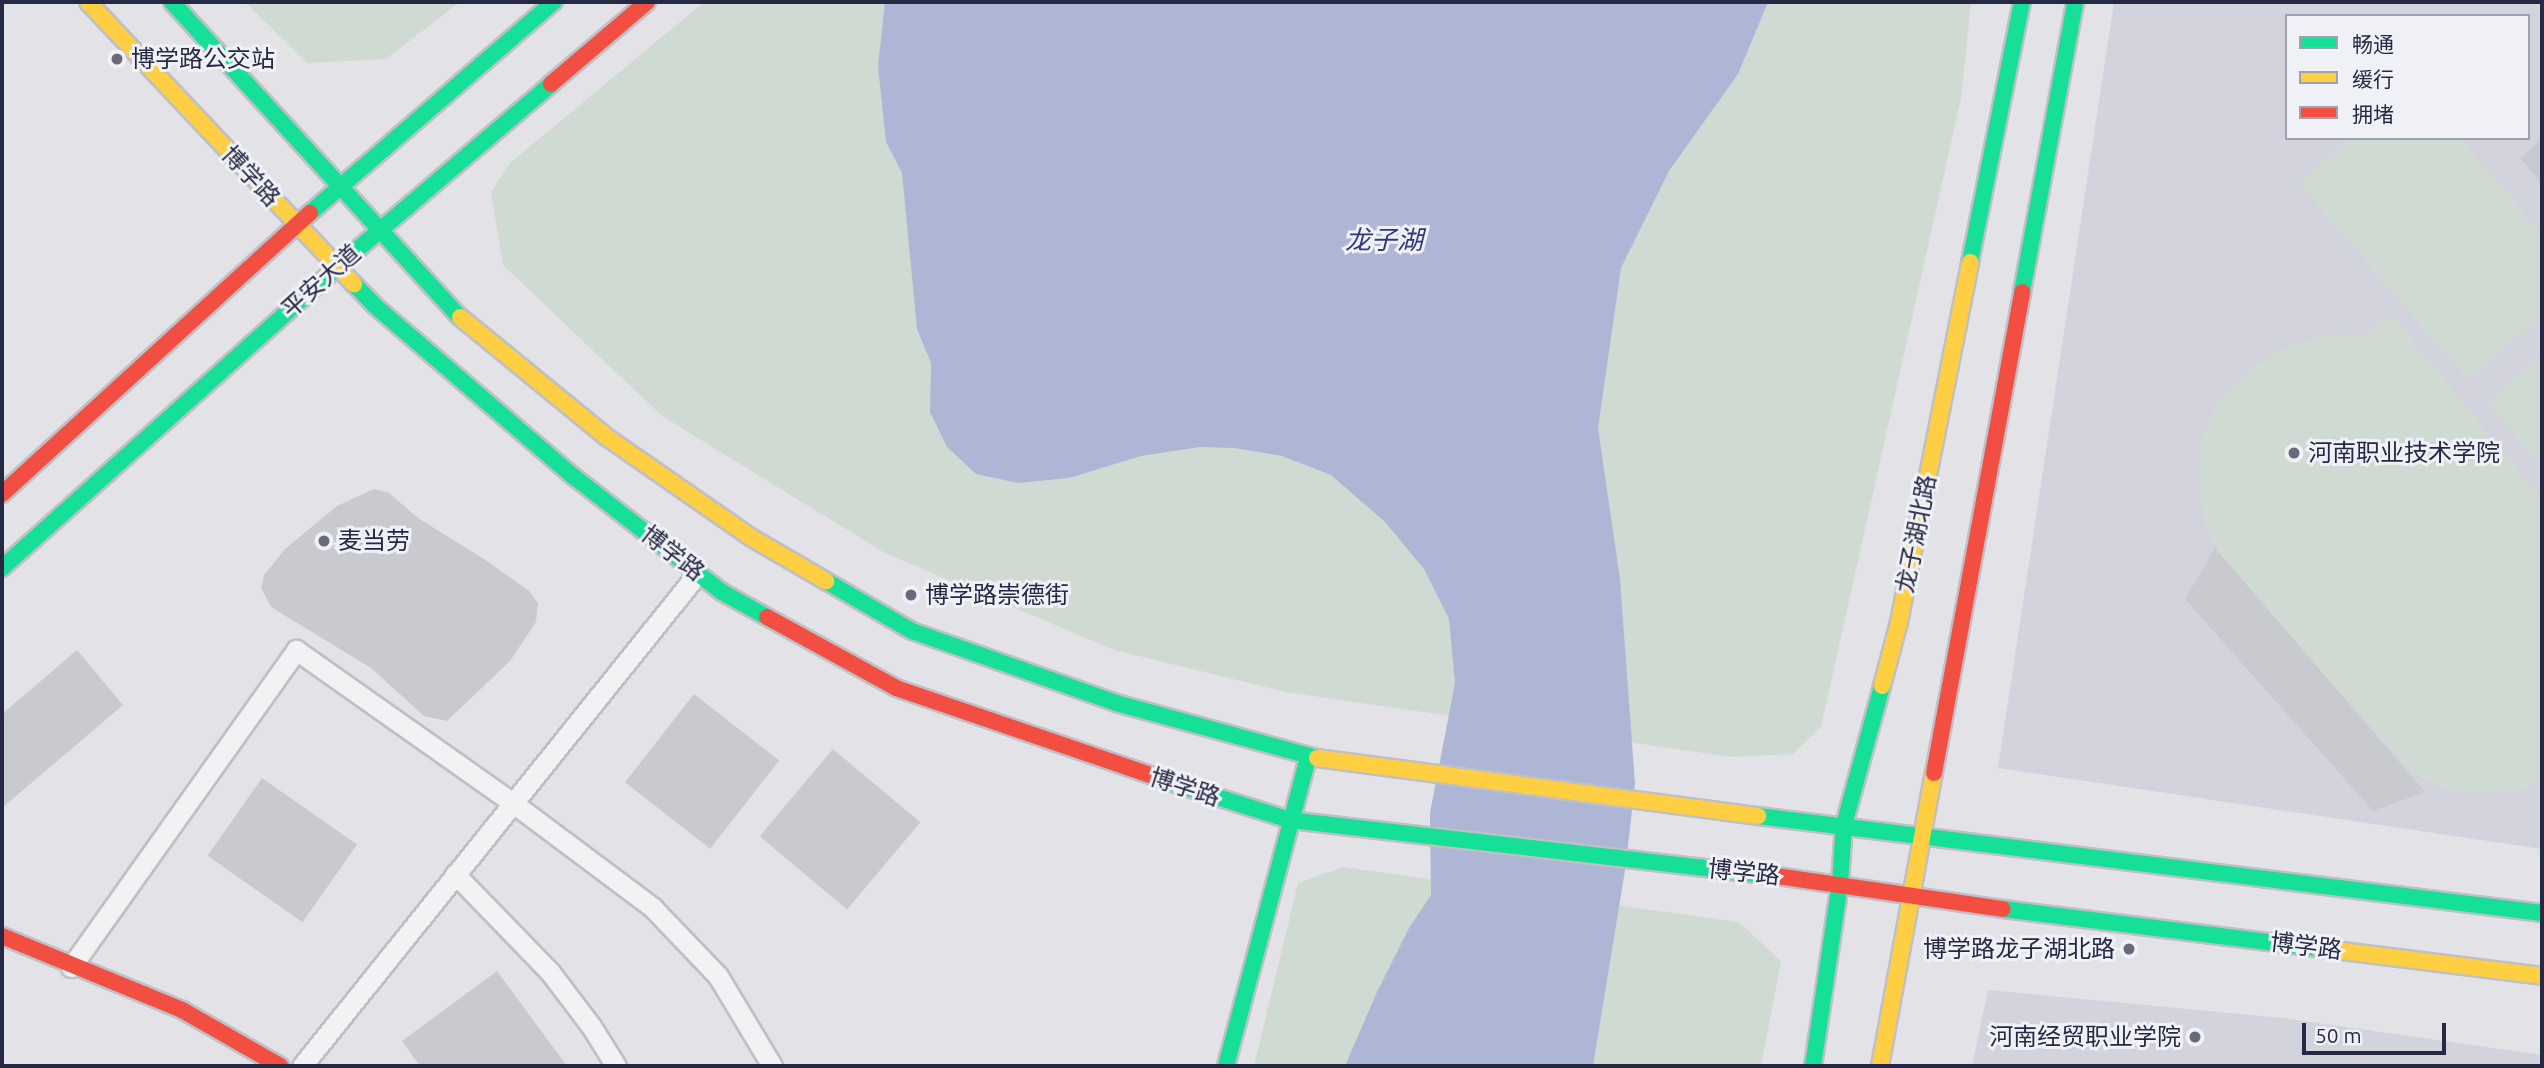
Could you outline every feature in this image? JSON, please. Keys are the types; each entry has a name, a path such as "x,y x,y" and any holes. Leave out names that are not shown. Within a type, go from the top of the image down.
{"main road":[{"name":"博学路","path":"88,2 374,305 573,476 722,592 896,688 1091,757 1290,820 1840,883 1913,898 2542,976"},
{"path":"172,2 468,325 608,438 752,538 912,631 1116,703 1308,757 1844,825 1924,838 2542,913"},
{"path":"2,494 297,225 554,2"},
{"name":"平安大道","path":"2,568 379,230 647,2"},
{"name":"龙子湖北路","path":"1813,1066 1840,883 1844,825 1899,622 2022,2"},
{"path":"1880,1066 1924,838 2075,2"},
{"path":"1226,1066 1308,757"},
{"path":"2,936 71,967 183,1010 279,1066"}],"street":[{"path":"302,1066 698,573"},
{"path":"71,967 296,650 513,803 652,906 718,976 772,1066"},
{"path":"455,874 550,972 591,1026 616,1066"}],"shaded area":[{"path":"245,2 460,2 386,59 307,63"},
{"path":"704,2 1971,2 1961,98 1821,727 1793,754 1731,757 1286,692 1114,650 885,553 662,416 503,265 491,192 510,163"},
{"name":"河南职业技术学院","path":"2114,2 2542,2 2542,849 1998,768"},
{"path":"2349,140 2462,140 2542,234 2542,316 2467,380 2299,183"},
{"path":"2391,314 2542,500 2542,779 2522,789 2487,794 2443,789 2411,771 2221,561 2205,524 2198,474 2201,441 2218,401 2251,369 2292,344 2336,334 2368,335"},
{"path":"2542,355 2542,467 2487,402"},
{"path":"1343,867 1739,922 1781,961 1761,1066 1254,1066 1298,883"},
{"name":"河南经贸职业学院","path":"1988,990 2283,1018 2542,1055 2542,1066 1972,1066"}],"water":[{"name":"龙子湖","path":"885,2 1768,2 1738,74 1669,171 1621,268 1598,428 1620,579 1635,784 1626,864 1593,1066 1345,1066 1377,992 1409,928 1431,895 1430,813 1455,683 1449,619 1424,569 1385,522 1331,475 1282,456 1234,448 1200,447 1141,456 1069,478 1018,483 976,474 947,447 930,412 931,363 917,329 902,173 886,142 878,66"}],"building":[{"path":"2542,139 2542,184 2520,158"},
{"path":"374,489 389,493 418,518 487,561 529,591 538,603 536,622 510,661 447,721 424,716 371,668 271,607 261,588 264,575 285,549 337,506"},
{"path":"2215,548 2425,792 2373,811 2185,599"},
{"path":"77,650 123,705 2,808 2,714"},
{"path":"694,694 779,760 710,849 625,782"},
{"path":"833,749 920,822 847,910 760,836"},
{"path":"262,778 357,845 303,922 208,856"},
{"path":"497,971 567,1066 420,1066 402,1041"}],"traffic: fast":[{"path":"172,2 460,317"},
{"path":"310,213 554,2"},
{"path":"1970,262 2022,2"},
{"path":"2022,292 2075,2"},
{"path":"2,568 337,267 551,84"},
{"path":"354,284 374,305 573,476 722,592 767,617"},
{"path":"826,581 912,631 1116,703 1317,758"},
{"path":"1813,1066 1840,883 1844,825 1882,686"},
{"path":"1226,1066 1308,757"},
{"path":"1170,782 1290,820 1777,876"},
{"path":"1758,816 2542,913"},
{"path":"2003,909 2318,948"}],"traffic: slow":[{"path":"88,2 354,284"},
{"path":"1882,686 1899,622 1970,262"},
{"path":"460,317 608,438 752,538 826,581"},
{"path":"1317,758 1758,816"},
{"path":"1880,1066 1934,773"},
{"path":"2318,948 2542,976"}],"traffic: jam":[{"path":"551,84 647,2"},
{"path":"2,494 310,213"},
{"path":"1934,773 2022,292"},
{"path":"767,617 896,688 1170,782"},
{"path":"1777,876 2003,909"},
{"path":"2,936 182,1010 280,1066"}],"place":[{"name":"博学路公交站","path":"117,59"},
{"name":"河南职业技术学院","path":"2294,453"},
{"name":"麦当劳","path":"324,541"},
{"name":"博学路崇德街","path":"911,595"},
{"name":"博学路龙子湖北路","path":"2129,949"},
{"name":"河南经贸职业学院","path":"2195,1037"}]}
